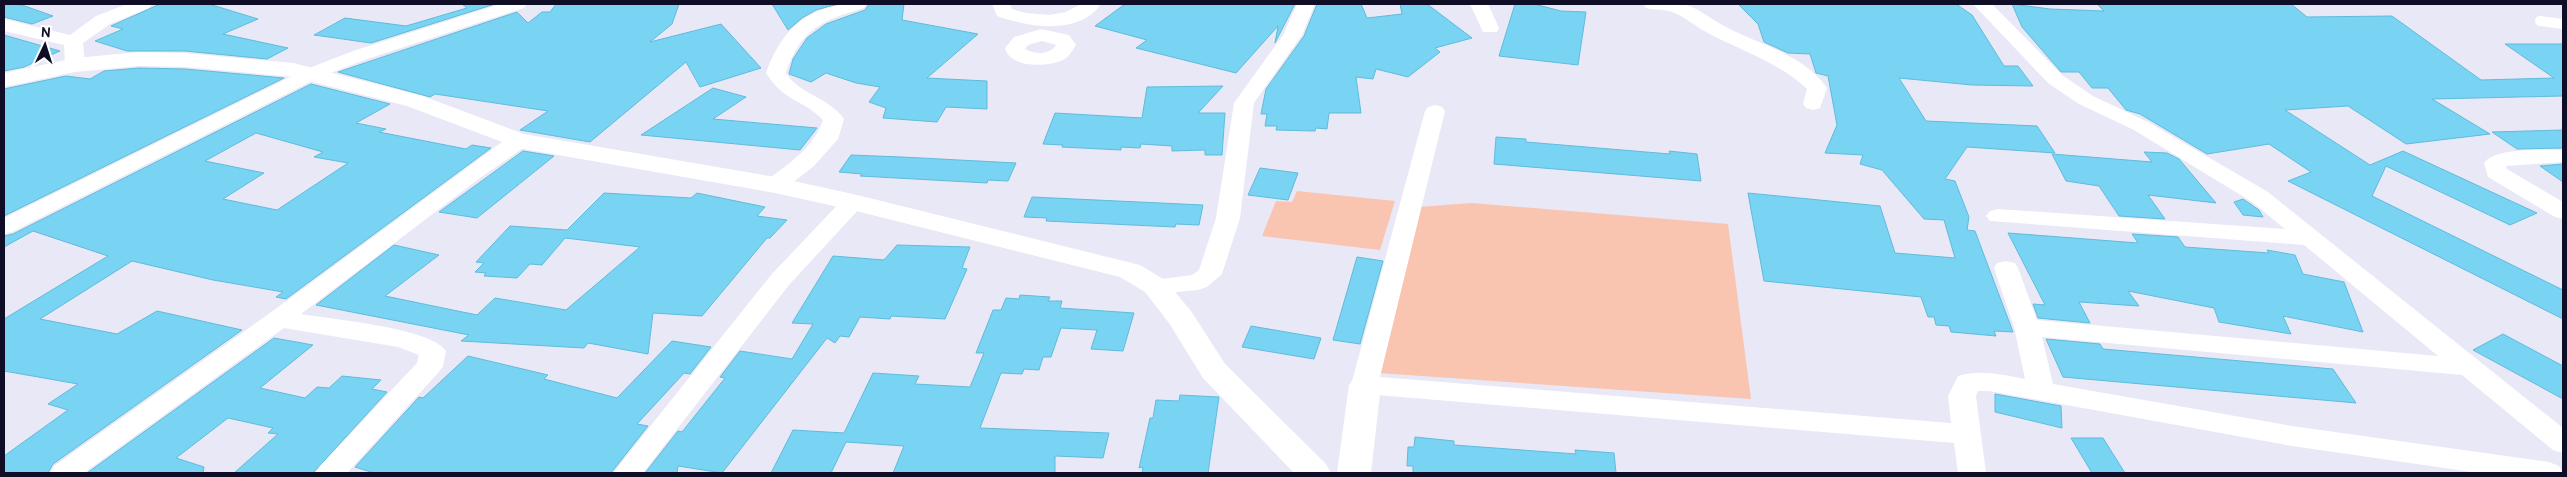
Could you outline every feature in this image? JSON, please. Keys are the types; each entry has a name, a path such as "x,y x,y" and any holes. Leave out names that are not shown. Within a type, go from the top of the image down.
{"street":[{"path":"4,80 74,53 103,20 143,4"},
{"path":"4,227 311,74 360,55 518,4"},
{"path":"775,185 806,160 827,139 834,119 826,110 791,93 781,82 776,73 780,59 798,31 811,20 826,12 858,4"},
{"path":"1001,4 1004,12 1043,28 1073,17 1092,4"},
{"path":"1155,286 1198,282 1210,274 1228,218 1241,135 1241,112 1244,103 1287,44 1306,4"},
{"path":"1479,4 1490,28"},
{"path":"1652,4 1672,6 1699,16 1711,27 1763,50 1798,71 1817,88 1813,104"},
{"path":"1982,4 2055,79 2086,100 2141,126 2260,197 2563,444"},
{"path":"4,25 44,36 74,53 110,60 185,60 266,66 311,74 415,101 518,141 775,185 853,202 1130,270 1155,286 1181,318 1214,371 1314,473"},
{"path":"1354,473 1365,385 1435,110"},
{"path":"64,473 279,319 464,179 518,141"},
{"path":"2563,156 2510,158 2495,163 2496,172 2563,212"},
{"path":"627,473 780,280 853,202"},
{"path":"1998,216 2312,238"},
{"path":"2006,268 2027,327 2041,392"},
{"path":"279,319 403,338 433,351 430,366 330,473"},
{"path":"2027,327 2468,366"},
{"path":"1972,473 1962,396 1968,382 1988,382 2292,436 2548,473"},
{"path":"1365,385 1968,434"}],"lane":[{"path":"2540,21 2563,24"}],"shaded area":[{"path":"1297,191 1395,201 1380,250 1262,236 1276,201 1292,202"},
{"path":"1471,203 1728,224 1751,399 1378,373 1419,207"}],"building":[{"path":"4,4 22,5 53,16 32,24 4,17"},
{"path":"160,4 209,4 258,19 223,34 288,48 267,59 185,51 127,51 95,41 123,29 111,26"},
{"path":"462,4 495,4 371,43 314,35 345,18 406,26 467,8"},
{"path":"556,4 679,4 672,24 650,42 721,24 761,68 700,87 686,62 590,142 520,130 548,111 435,94 430,97 338,72 517,12 528,23 542,12 550,12"},
{"path":"772,4 838,4 816,10 802,18 788,30"},
{"path":"869,4 904,4 902,20 978,34 927,78 987,81 987,109 946,107 937,122 883,118 886,108 869,102 880,87 856,83 826,73 811,82 789,74 793,59 807,38 826,24 865,10"},
{"path":"1125,4 1295,4 1275,43 1278,26 1236,73 1136,48 1147,40 1095,26"},
{"path":"1317,4 1361,4 1367,18 1402,14 1400,4 1427,4 1472,38 1435,48 1440,52 1408,77 1376,69 1373,79 1356,77 1361,113 1329,113 1327,129 1316,128 1315,131 1276,130 1277,126 1265,126 1267,114 1261,114 1266,89 1304,36"},
{"path":"1515,4 1534,4 1561,11 1586,12 1578,65 1499,56"},
{"path":"1738,4 1956,4 1972,15 2004,66 2018,66 2033,86 1972,85 1899,78 1926,121 2037,126 2055,153 1967,147 1945,179 1955,181 1969,217 1967,230 1975,231 2013,332 1994,331 1996,336 1951,332 1949,326 1936,325 1934,317 1928,317 1921,297 1764,281 1748,193 1880,206 1895,253 1955,258 1944,220 1924,219 1882,170 1860,164 1863,155 1825,153 1837,125 1828,76 1816,73 1810,54 1788,53 1764,42 1758,24"},
{"path":"2012,4 2050,9 2104,11 2097,4 2291,4 2307,17 2392,16 2481,80 2554,78 2505,44 2563,44 2563,96 2432,99 2490,134 2406,144 2348,106 2285,110 2370,165 2403,151 2537,213 2510,225 2386,166 2372,196 2563,290 2563,319 2288,181 2311,172 2269,144 2207,154 2140,114 2126,110 2108,88 2092,88 2079,72 2061,72 2022,27"},
{"path":"4,35 60,51 24,67 4,71"},
{"path":"139,68 185,69 284,78 4,216 4,89 66,76 90,79 104,71"},
{"path":"311,84 390,104 356,123 386,129 379,132 466,149 472,145 491,148 286,299 276,297 283,292 213,280 132,261 40,319 117,334 157,311 242,330 53,464 48,473 4,473 4,456 68,410 48,404 78,384 4,371 4,319 108,256 33,231 4,247 4,236 13,234","holes":["256,133 323,152 314,157 348,163 277,210 223,199 264,173 205,161"]},
{"path":"1223,86 1198,113 1225,113 1222,155 1205,155 1205,150 1172,151 1172,146 1141,144 1140,148 1121,147 1121,150 1062,147 1063,145 1043,144 1055,113 1142,118 1147,87"},
{"path":"713,88 746,97 713,119 817,128 800,150 641,135"},
{"path":"2563,130 2563,148 2517,149 2492,132"},
{"path":"1496,137 1526,139 1526,142 1670,154 1669,151 1697,154 1701,181 1494,164"},
{"path":"523,151 554,156 477,218 439,212"},
{"path":"2144,152 2167,153 2179,159 2216,203 2148,195 2165,219 2119,216 2099,186 2066,181 2052,154 2152,162"},
{"path":"851,155 1016,163 1008,181 988,180 987,183 860,176 862,174 839,172"},
{"path":"2563,164 2563,182 2540,166"},
{"path":"1260,168 1298,173 1288,200 1248,195"},
{"path":"604,193 691,198 697,193 765,207 757,216 787,220 770,238 767,238 702,316 653,313 648,354 588,343 584,348 461,341 469,335 316,305 394,245 439,255 385,296 477,315 495,298 566,310 640,247 565,238 542,265 530,264 517,278 484,276 486,273 475,272 484,263 476,262 510,226 567,230"},
{"path":"1032,197 1203,205 1199,225 1176,224 1175,227 1046,221 1047,218 1024,217"},
{"path":"2243,199 2259,210 2263,217 2243,215 2234,202"},
{"path":"2008,233 2138,243 2132,234 2178,237 2185,247 2269,253 2267,250 2295,255 2303,274 2344,282 2363,332 2283,316 2291,334 2219,322 2214,308 2128,291 2139,306 2079,302 2090,323 2038,318 2033,304 2045,305"},
{"path":"897,245 970,247 962,268 967,269 945,319 891,316 890,319 860,317 849,337 840,336 835,343 827,338 722,473 678,466 677,473 645,473 678,431 682,432 725,378 720,377 740,351 792,359 813,324 792,323 833,256 884,260"},
{"path":"1357,257 1383,261 1360,344 1333,340"},
{"path":"1020,295 1050,297 1048,301 1062,301 1060,308 1134,313 1123,351 1091,349 1097,330 1061,328 1051,357 1043,357 1039,370 1024,369 1022,374 1001,373 980,428 1109,433 1103,458 1055,456 1055,473 893,473 904,446 846,442 831,473 771,473 793,430 844,433 873,373 919,376 915,384 970,387 984,353 976,353 993,310 1001,310 1006,298 1019,299"},
{"path":"1251,326 1321,338 1314,359 1242,347"},
{"path":"2503,334 2563,366 2563,399 2473,350"},
{"path":"274,338 313,345 260,388 305,398 317,387 329,388 342,376 381,380 372,389 387,392 313,473 234,473 278,434 268,433 273,428 228,418 176,458 204,467 203,473 87,473"},
{"path":"2046,339 2100,344 2103,349 2333,369 2356,403 2063,377"},
{"path":"672,341 711,347 690,374 684,373 637,424 648,426 611,473 374,473 355,467 419,397 423,398 468,356 548,375 544,379 617,398"},
{"path":"1995,394 2061,406 2062,428 1995,412"},
{"path":"1180,395 1219,397 1208,473 1142,473 1143,467 1139,468 1156,400 1179,401"},
{"path":"1415,437 1454,441 1454,445 1576,454 1575,450 1614,453 1616,473 1413,473 1413,466 1407,466 1408,447 1414,447"},
{"path":"2071,438 2103,438 2125,473 2092,473"}]}
